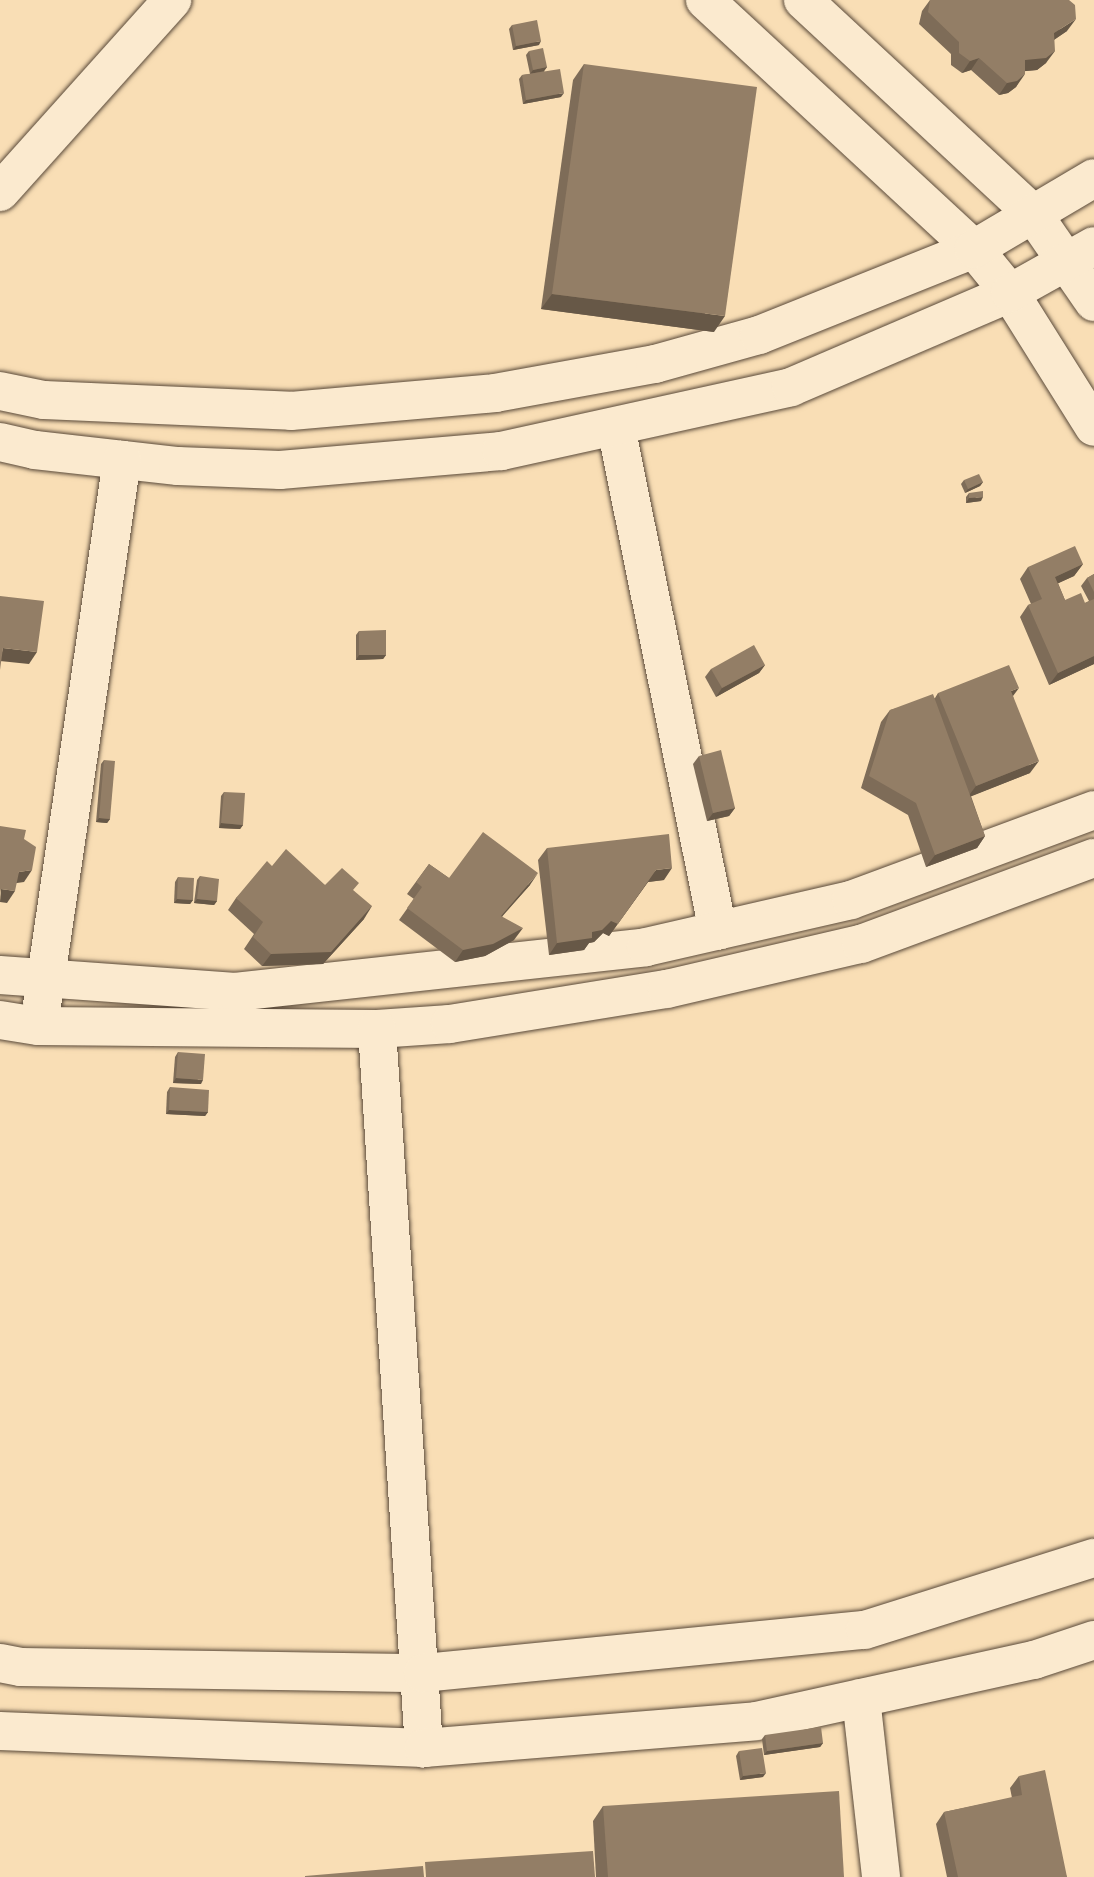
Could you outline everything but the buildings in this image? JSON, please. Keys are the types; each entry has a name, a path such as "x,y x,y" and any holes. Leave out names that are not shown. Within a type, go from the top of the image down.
{"street":[{"path":"0,192 172,0"},
{"path":"705,0 974,249 1010,293 1094,426"},
{"path":"803,0 1033,214 1081,254 1094,302"},
{"path":"0,391 44,400 291,411 495,393 655,363 759,335 974,249 1094,178"},
{"path":"0,442 122,460 279,470 501,451 791,387 1010,293 1081,254"},
{"path":"616,427 718,932"},
{"path":"38,1026 47,980 122,460"},
{"path":"0,975 235,992 618,951 718,932 851,900 1094,810"},
{"path":"0,1020 38,1026 377,1029 450,1024 667,989 861,944 1094,858"},
{"path":"377,1029 423,1673 424,1748"},
{"path":"0,1663 21,1667 423,1673 865,1630 1094,1558"},
{"path":"0,1732 424,1748 756,1721 1034,1660 1094,1640"},
{"path":"860,1698 881,1877"}]}
